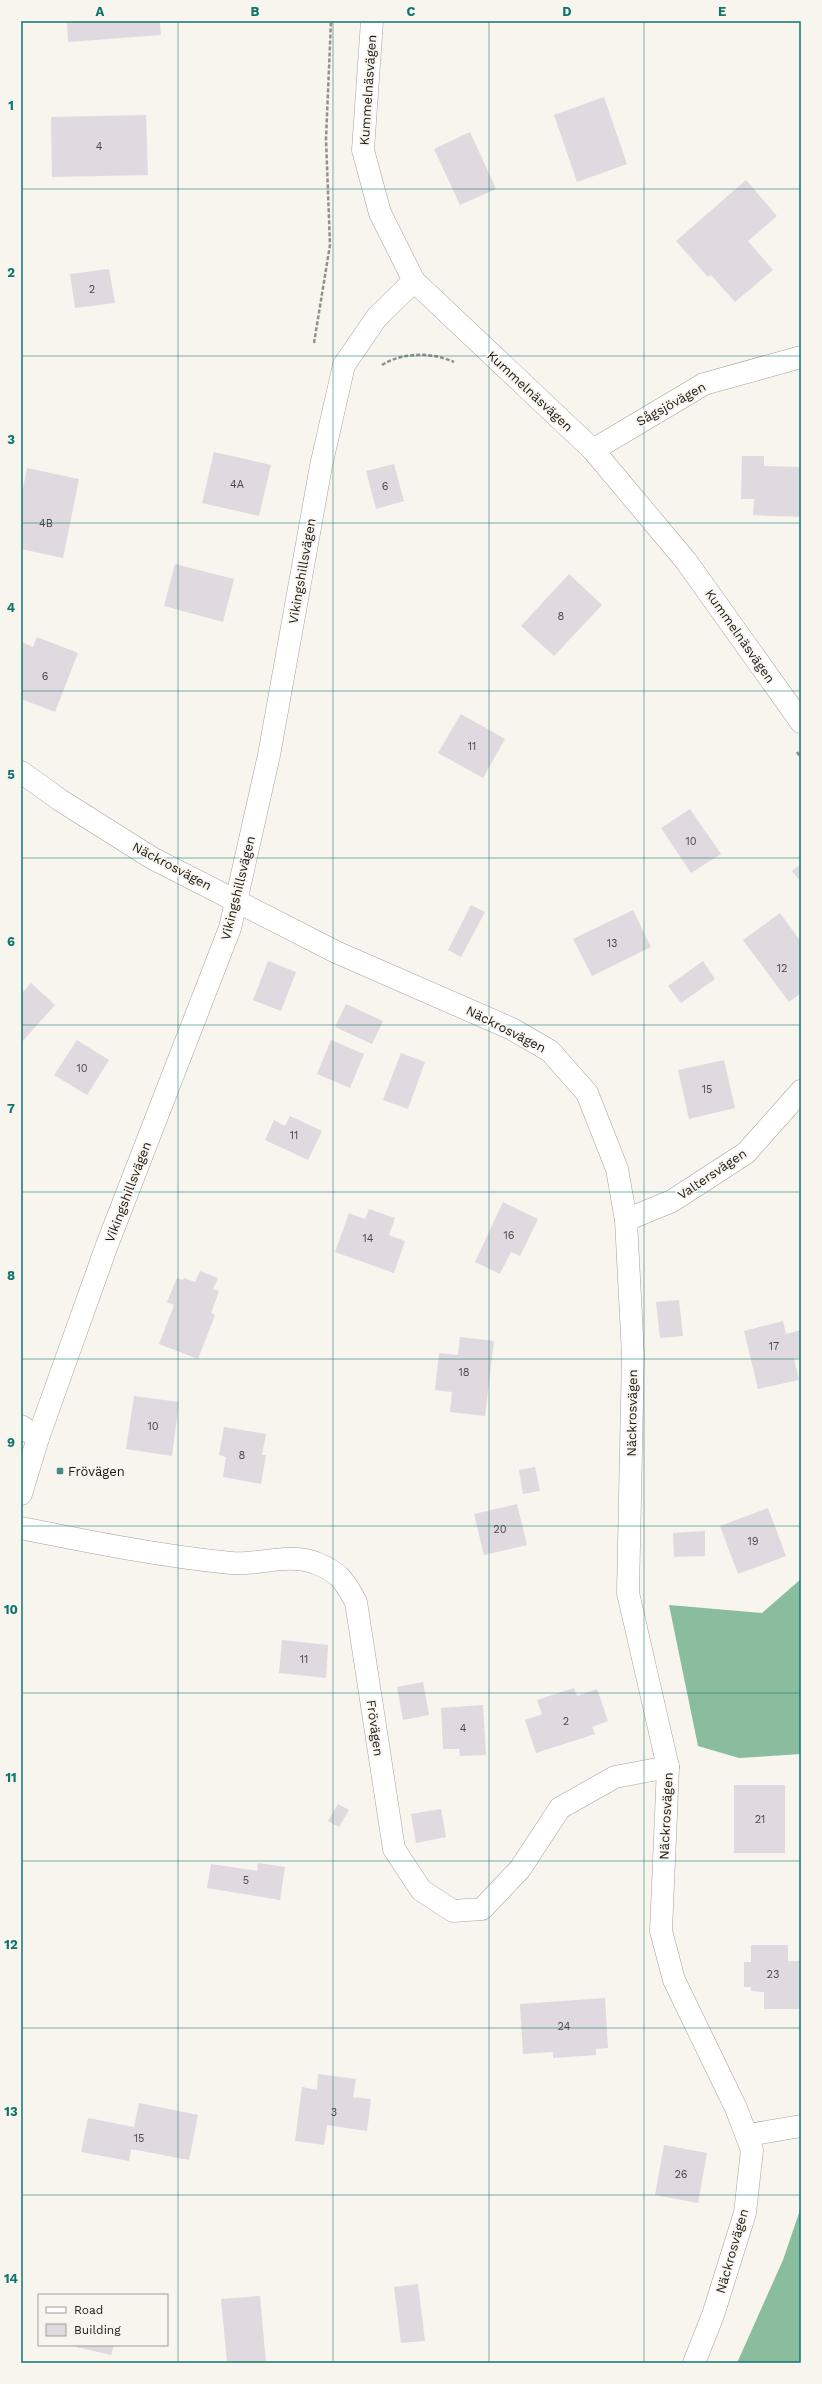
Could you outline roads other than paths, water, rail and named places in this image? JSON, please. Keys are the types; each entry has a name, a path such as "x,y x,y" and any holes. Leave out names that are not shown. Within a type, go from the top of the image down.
{"street":[{"name":"Kummelnäsvägen","path":"372,21 363,150 380,213 414,281 593,450 686,560 801,722"},
{"name":"Vikingshillsvägen","path":"21,1494 29,1432 107,1245 230,928 269,755 321,466 344,365 378,317 414,281"},
{"name":"Sågsjövägen","path":"593,450 704,384 801,357"},
{"name":"Näckrosvägen","path":"21,772 60,800 152,858 237,900 336,952 512,1029 550,1051 587,1093 617,1169 626,1220 633,1355 628,1593 668,1767 661,1931 674,1980 748,2135 752,2150 745,2213 713,2315 694,2363"},
{"name":"Valtersvägen","path":"626,1220 672,1201 746,1153 801,1090"},
{"name":"Frövägen","path":"21,1528 143,1552 234,1563 290,1559 315,1563 342,1578 356,1602 394,1849 421,1890 453,1912 482,1909 520,1869 560,1808 615,1777 668,1767"},
{"path":"748,2135 801,2126"}],"place":[{"name":"Frövägen","path":"60,1471"}]}
